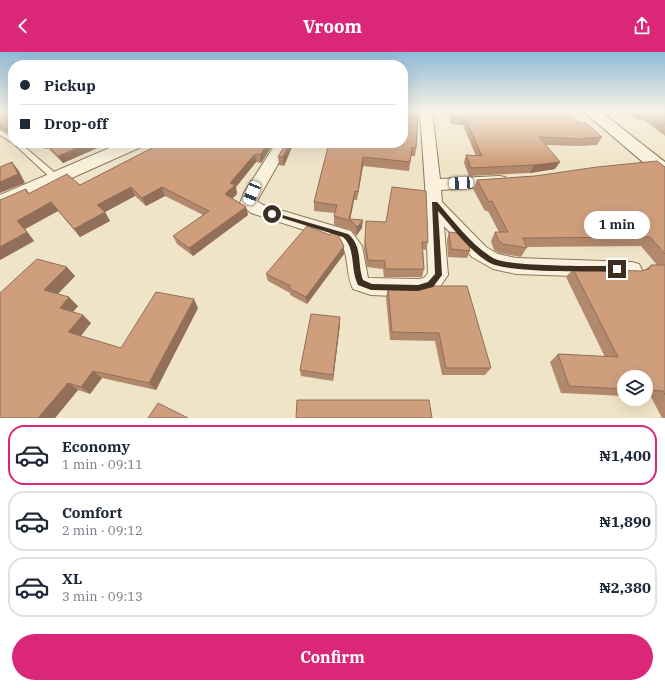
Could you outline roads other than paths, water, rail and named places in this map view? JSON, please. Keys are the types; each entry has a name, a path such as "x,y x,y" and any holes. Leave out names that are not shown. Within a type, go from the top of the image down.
{"main road":[{"path":"615,128 661,163"},
{"path":"623,128 661,163"},
{"path":"0,203 124,148"}],"street":[{"path":"281,148 252,193 248,203 257,209 345,236 352,241 354,247 356,272 360,282 371,287 418,288 430,285 438,275 433,185 428,128"},
{"path":"631,164 661,163"},
{"path":"433,185 515,180"},
{"path":"434,204 480,252 493,261 516,266 632,270"}],"lane":[{"path":"22,148 57,179"}]}
